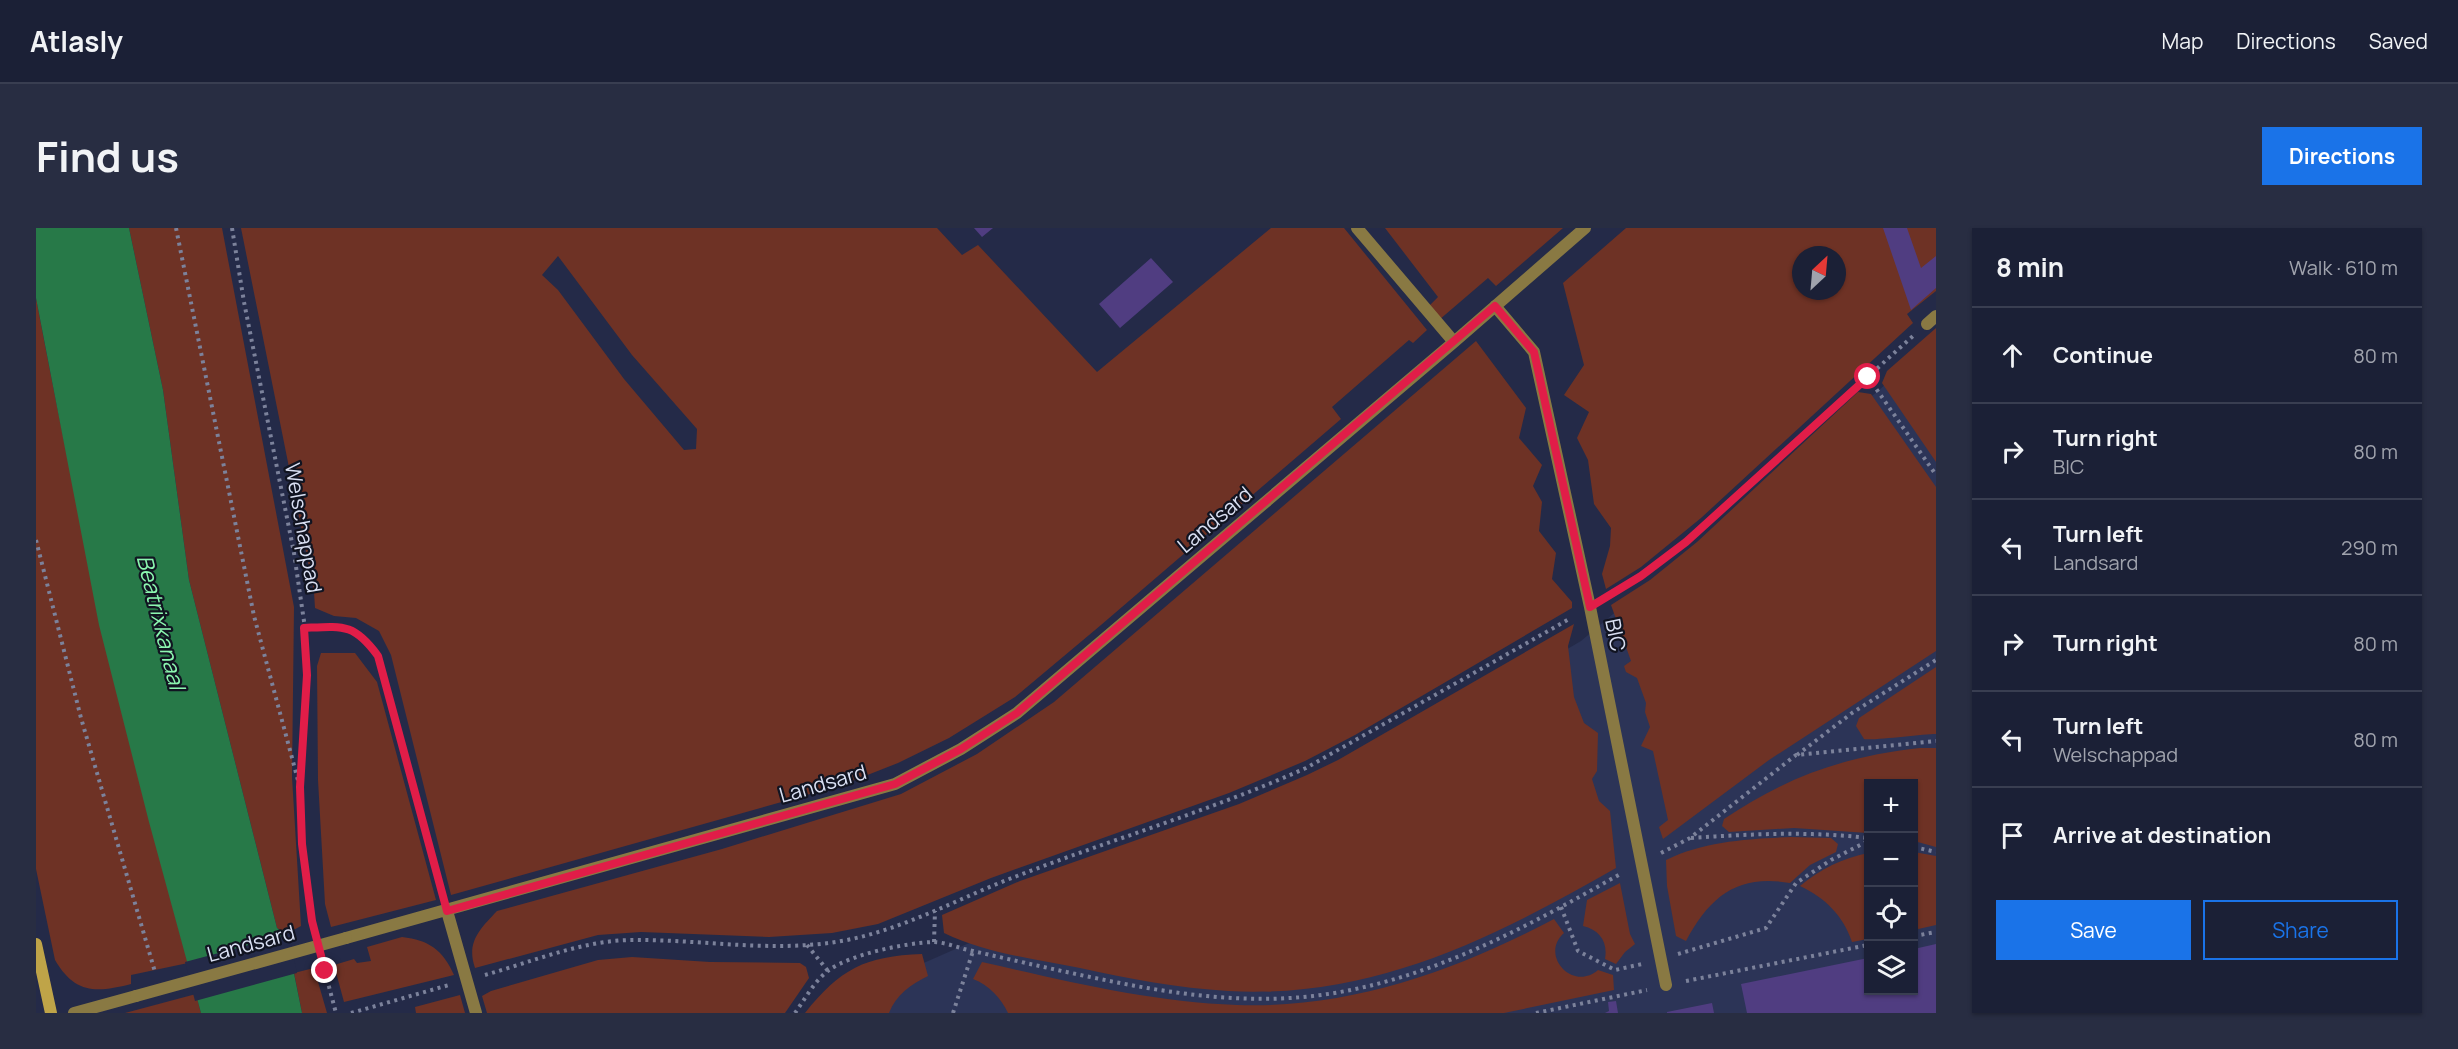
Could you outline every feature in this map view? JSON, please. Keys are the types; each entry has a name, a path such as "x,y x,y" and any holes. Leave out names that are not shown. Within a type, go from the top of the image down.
{"main road":[{"path":"36,944 51,1013"}],"street":[{"path":"1357,228 1454,342"},
{"name":"Landsard","path":"74,1013 447,911 895,784 961,749 1017,713 1585,228"},
{"name":"BIC","path":"1495,306 1534,352 1590,607 1666,985"},
{"path":"447,911 476,1013"}],"path":[{"path":"176,228 254,616 300,787"},
{"name":"Welschappad","path":"232,228 244,302 294,553 304,628 307,675 300,787 302,844 315,931"},
{"path":"351,1013 605,942 630,940 751,946 807,945 876,933 935,911 1018,875 1262,788 1306,768 1641,576 1686,542 1931,320"},
{"path":"1868,377 1936,474"},
{"path":"36,540 81,718 158,981"},
{"path":"304,628 350,628 365,638 378,656 447,911"},
{"path":"795,1013 828,971 853,958 881,950 934,942 1158,990 1256,998 1312,996 1359,988 1411,975 1478,949 1561,908 1641,862 1690,838 1852,713 1936,660"},
{"path":"1796,755 1936,741"},
{"path":"1690,838 1770,833 1837,835 1864,839"},
{"path":"1561,908 1578,951 1615,970 1660,960 1766,928 1796,883 1831,860 1864,843"},
{"path":"1918,848 1936,852"},
{"path":"934,942 935,911"},
{"path":"1918,935 1936,932"},
{"path":"807,945 828,971"},
{"path":"1536,1013 1864,946"},
{"path":"953,1013 973,951"},
{"path":"323,961 336,1013"}],"shaded area":[{"path":"129,228 222,228 294,607 292,777 301,926 286,934 277,928 189,580 163,390"},
{"path":"241,228 937,228 962,255 978,245 1097,372 1271,228 1344,228 1427,330 1413,343 1409,340 1332,407 1341,419 1101,625 1015,697 949,738 898,763 842,785 451,895 391,655 379,631 356,618 334,616 315,608 314,592","holes":["558,256 632,355 697,429 696,449 684,450 624,379 558,290 542,275"]},
{"path":"1385,228 1563,228 1496,286 1488,278 1439,320 1428,307 1438,297"},
{"path":"1626,228 1936,228 1936,291 1907,314 1913,323 1701,518 1641,567 1606,589 1602,574 1610,546 1611,528 1594,504 1588,460 1577,438 1589,412 1564,395 1584,365 1563,283"},
{"path":"36,298 105,632 188,963 131,975 131,984 107,989 87,988 79,985 70,979 55,960 36,869"},
{"path":"1936,328 1936,462 1882,383 1887,371"},
{"path":"1476,341 1526,408 1519,438 1542,465 1533,486 1542,502 1539,531 1556,553 1552,579 1572,602 1572,608 1355,735 1305,761 1229,793 991,878 878,924 832,933 769,937 641,932 598,935 475,968 472,951 476,936 497,911 722,849 901,794 977,754 1054,702"},
{"path":"1936,342 1936,1013 810,1013 1351,775 1581,641"},
{"path":"1858,392 1871,394 1936,487 1936,651 1769,760 1663,839 1659,827 1668,820 1653,751 1641,746 1650,727 1645,712 1646,703 1637,678 1626,672 1624,666 1631,661 1611,605 1650,580 1697,542"},
{"path":"1574,624 1568,646 1574,697 1584,723 1598,733 1597,771 1592,779 1599,801 1610,811 1616,868 1524,918 1431,959 1382,974 1333,985 1282,991 1228,991 1154,983 1010,955 976,946 944,933 942,915 1020,881 1239,804 1338,760"},
{"path":"321,653 355,653 377,682 436,900 331,927 325,904 318,780 317,666"},
{"path":"1936,667 1936,734 1864,739 1856,726 1859,718"},
{"path":"1936,748 1936,847 1918,842 1918,779 1864,779 1864,833 1794,828 1729,832 1722,826 1724,819 1747,804 1793,780 1841,763 1893,752"},
{"path":"1791,837 1831,838 1838,844 1836,852 1810,865 1790,883 1755,882 1727,892 1705,912 1686,941 1676,936 1667,886 1666,860 1711,845"},
{"path":"1918,853 1936,856 1936,925 1918,929"},
{"path":"1864,854 1864,940 1852,942 1844,924 1832,908 1800,886 1832,865"},
{"path":"1620,883 1630,934 1635,944 1616,964 1605,959 1606,953 1602,938 1594,930 1583,926 1587,900"},
{"path":"1554,919 1564,933 1557,942 1555,951 1562,968 1579,977 1588,976 1598,970 1613,975 1614,990 1504,1013 1008,1013 994,993 973,979 982,962 1109,990 1173,1000 1237,1005 1279,1005 1320,1001 1401,983 1440,970 1517,938"},
{"path":"402,937 412,938 434,948 445,959 454,975 344,1002 334,965 354,959 357,963 371,961 367,947"},
{"path":"922,954 928,976 905,991 889,1013 805,1013 830,986 855,968 885,958"},
{"path":"632,957 710,962 800,963 806,967 809,978 785,1013 487,1013 482,996 491,991 598,960"},
{"path":"314,968 327,1013 302,1013 294,973"},
{"path":"196,994 201,1013 125,1013"},
{"path":"460,995 465,1013 416,1013 415,1007"}],"water":[{"name":"Beatrixkanaal","path":"36,228 129,228 163,390 189,580 277,928 286,934 302,1013 201,1013 99,625 36,298"}],"pier":[{"path":"289,934 297,973 195,1001 185,962"}],"building":[{"path":"974,228 993,228 982,237"},
{"path":"1883,228 1907,228 1921,268 1936,256 1936,288 1911,310"},
{"path":"1151,258 1173,282 1120,328 1099,304"},
{"path":"1936,944 1936,1013 1747,1013 1741,984 1864,959 1864,995 1918,995 1918,948"},
{"path":"1616,1001 1618,1013 1605,1013 1609,1011 1608,1002"},
{"path":"1712,1003 1714,1013 1667,1013 1667,1012"}],"route":[{"path":"325,971 312,921 302,844 300,787 307,675 304,628 350,628 365,638 378,656 447,911 895,784 961,749 1017,713 1495,306 1534,352 1590,607 1641,576 1686,542 1868,377"}]}
